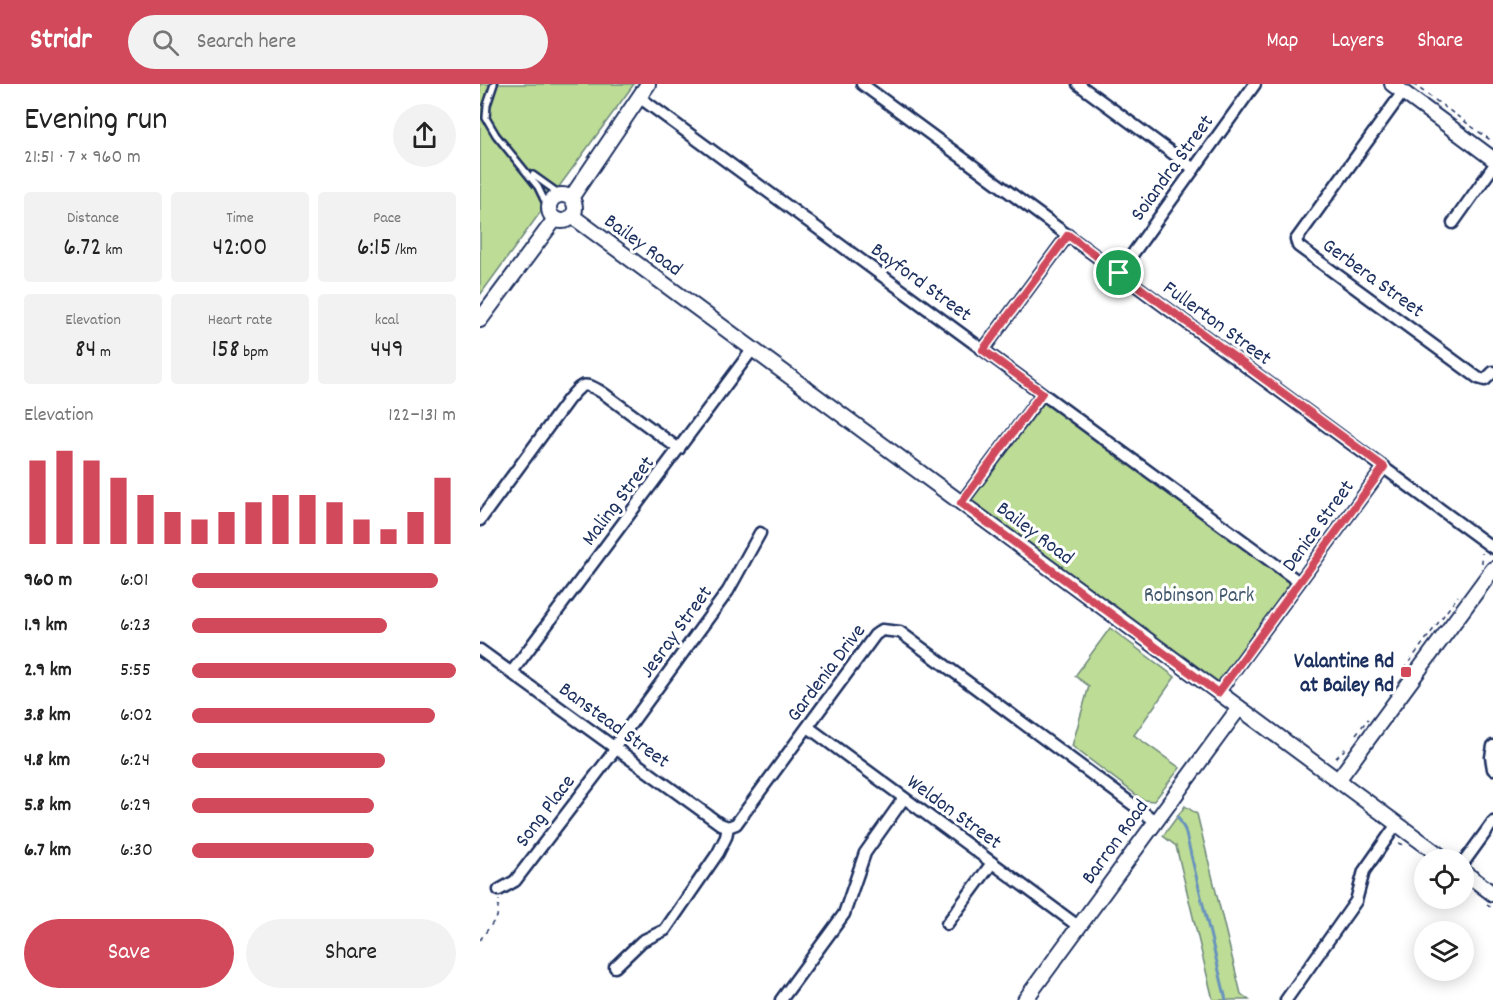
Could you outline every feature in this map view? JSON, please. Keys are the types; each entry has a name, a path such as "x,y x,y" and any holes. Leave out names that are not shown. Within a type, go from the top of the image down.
{"street":[{"path":"480,320 552,214 551,201 566,196 648,84"},
{"name":"Fullerton Street","path":"862,84 1491,546"},
{"path":"1078,84 1194,169"},
{"name":"Soiandra Street","path":"1119,273 1255,84"},
{"path":"1403,87 1493,159"},
{"name":"Gerbera Street","path":"1403,87 1296,240 1298,246 1478,378 1485,380 1493,372"},
{"name":"Bayford Street","path":"639,97 1299,582"},
{"path":"1453,223 1493,167"},
{"path":"552,214 563,221 572,216 575,206 566,196"},
{"name":"Bailey Road","path":"572,216 1431,849"},
{"path":"983,350 1068,235"},
{"name":"Maling Street","path":"512,673 752,350"},
{"path":"480,520 568,400 578,388 584,385 591,385 603,393 679,449"},
{"path":"961,503 1042,393"},
{"name":"Denice Street","path":"1218,693 1384,467"},
{"name":"Jesray Street","path":"615,748 728,591 760,533"},
{"path":"1338,780 1486,568"},
{"name":"Gardenia Drive","path":"615,967 642,940 666,930 718,853 728,827 736,824 874,635 882,630 890,629 900,632 1155,821"},
{"name":"Banstead Street","path":"480,650 720,825 728,827"},
{"name":"Barron Road","path":"1025,1000 1239,708"},
{"name":"Weldon Street","path":"808,727 1078,926"},
{"path":"1493,746 1493,769"},
{"name":"Song Place","path":"500,890 515,881 615,748"},
{"path":"781,1000 844,914 864,853 904,798"},
{"path":"1473,849 1493,822"},
{"path":"1286,1000 1356,901 1364,871 1397,824"},
{"path":"948,924 992,863"},
{"path":"1474,880 1493,894"}],"lane":[{"path":"494,84 487,105 486,118 496,135 527,171 552,214"},
{"path":"527,171 566,196"}],"path":[{"path":"1403,87 1493,142"},
{"path":"1486,568 1482,552 1491,546"},
{"path":"1400,675 1458,596"},
{"path":"1352,740 1369,718"},
{"path":"1336,758 1347,748"},
{"path":"480,940 497,917 500,890"}],"green space":[{"path":"480,84 634,84 480,295"},
{"name":"Robinson Park","path":"1042,394 1299,582 1218,693 961,503"},
{"path":"1110,628 1175,677 1134,735 1180,768 1154,801 1143,800 1072,746 1089,686 1075,676"},
{"path":"1185,806 1197,814 1241,994 1249,1000 1213,1000 1176,846 1163,836"}],"waterway":[{"path":"1178,817 1185,830 1226,1000"}],"place":[{"name":"Valantine Rd at Bailey Rd","path":"1406,672"}],"route":[{"path":"1068,235 1119,273 1384,467 1218,693 961,503 1042,393 983,350 1068,235"}]}
